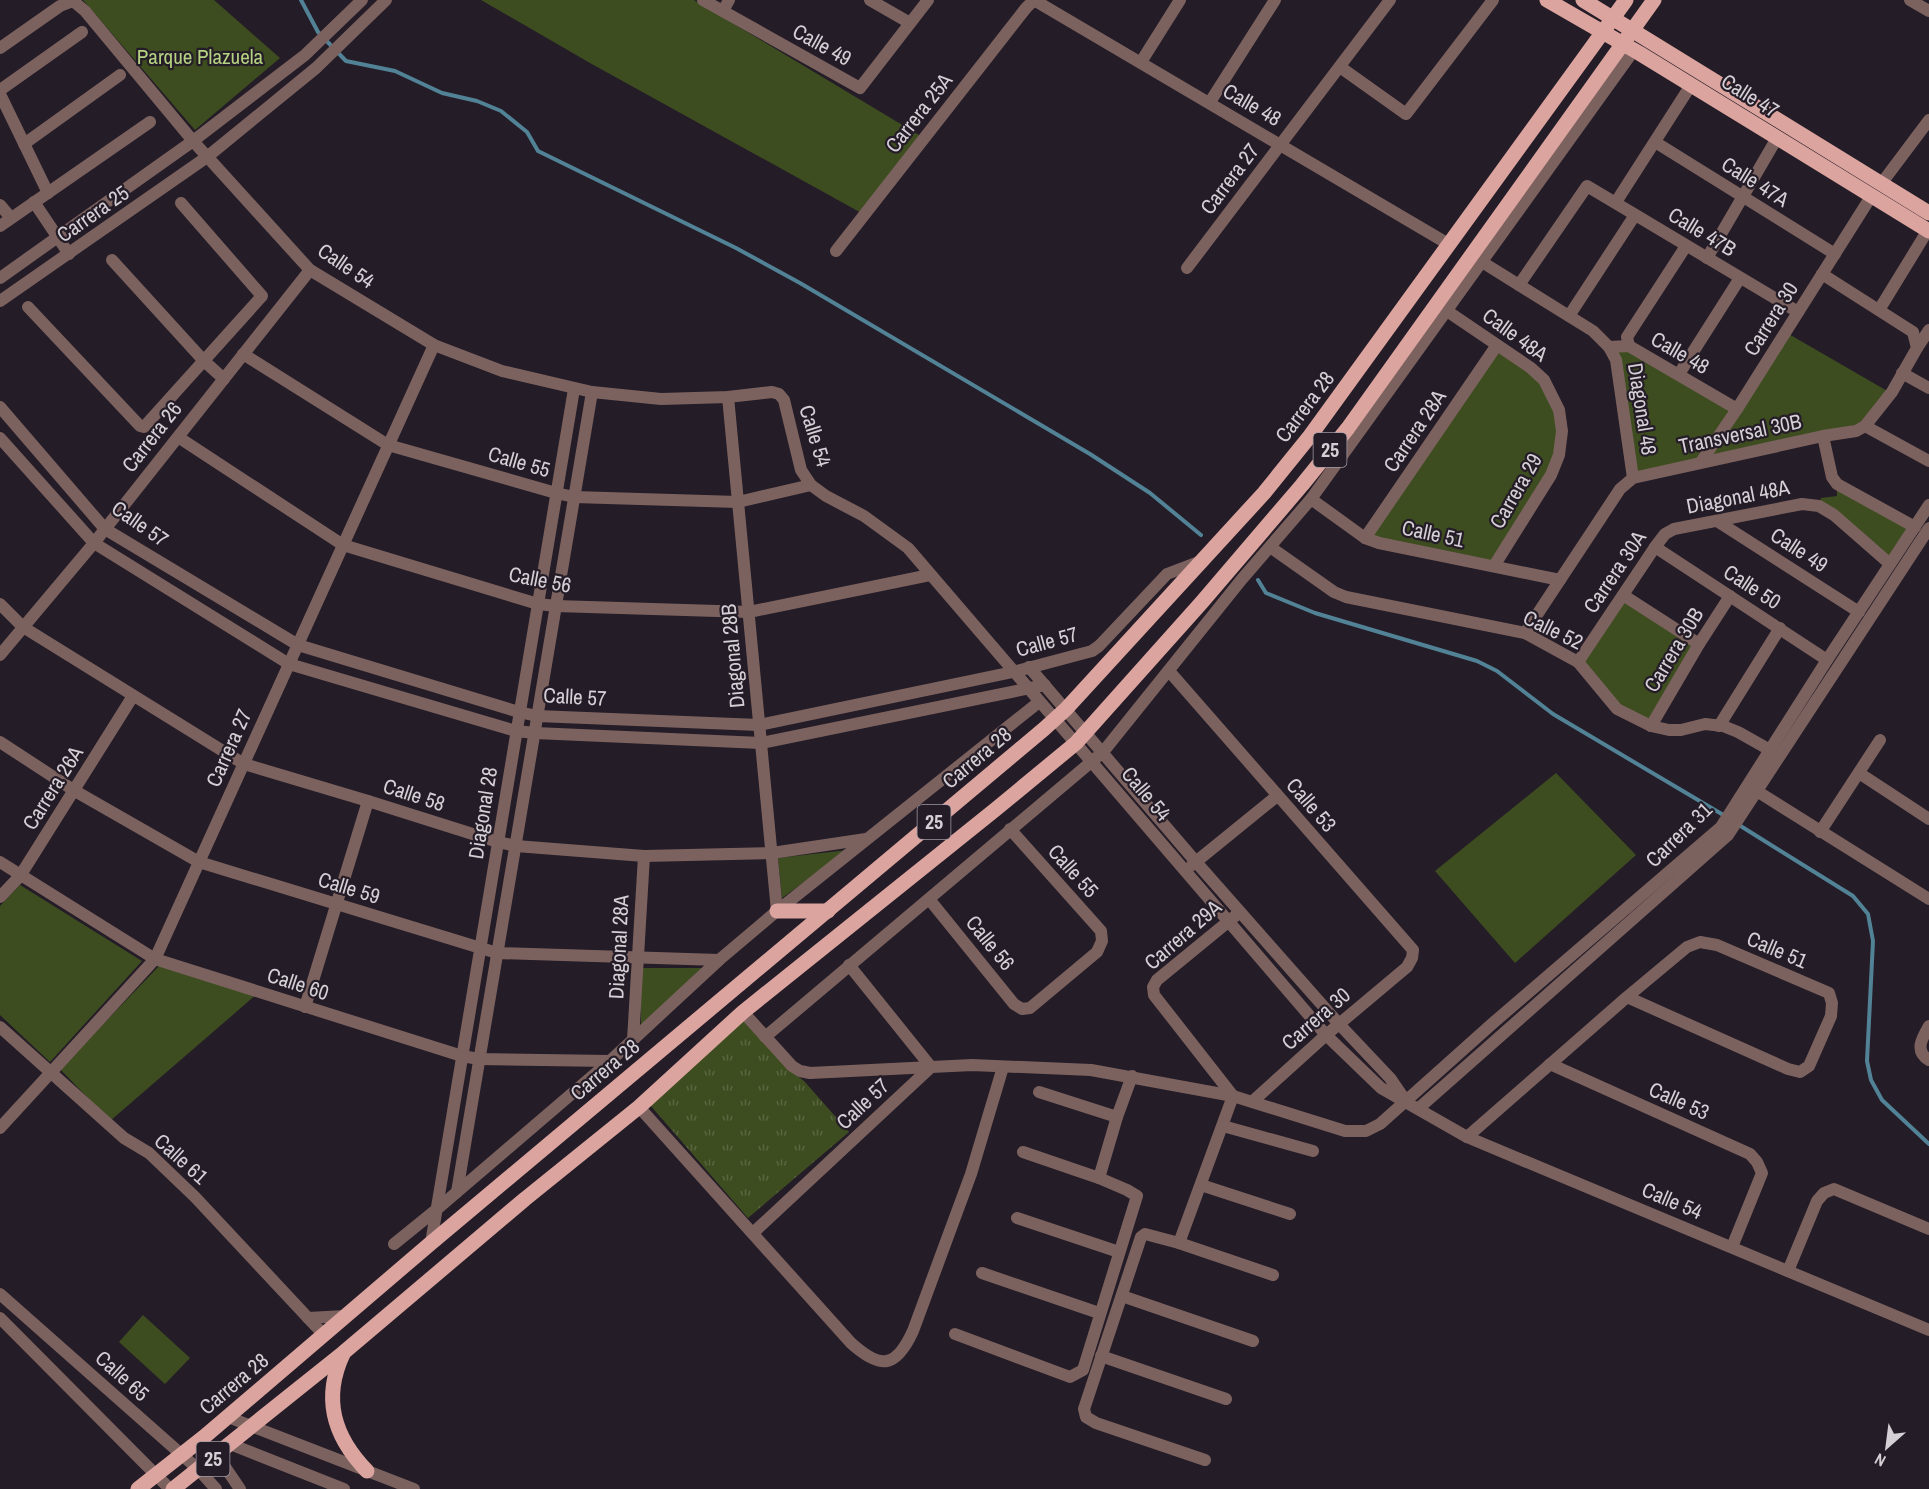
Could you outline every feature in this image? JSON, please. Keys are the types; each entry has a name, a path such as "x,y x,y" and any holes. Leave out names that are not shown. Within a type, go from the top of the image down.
{"main road":[{"name":"Calle 47","path":"1547,0 1778,138 1929,213"},
{"name":"Calle 47","path":"1582,0 1633,30 1877,189 1929,230"},
{"name":"Carrera 28","path":"138,1489 182,1456 431,1243 1060,714 1264,493 1310,436 1626,0"},
{"name":"Carrera 28","path":"171,1489 199,1470 344,1353 525,1199 639,1107 743,1012 987,817 1081,737 1202,602 1348,428 1451,285 1629,47 1633,30 1654,0"},
{"path":"1451,285 1469,280"},
{"path":"777,911 828,911"},
{"path":"344,1353 334,1380 333,1409 336,1423 348,1449 367,1471"}],"street":[{"name":"Carrera 25","path":"0,278 193,141 305,55 362,0"},
{"name":"Carrera 25","path":"0,301 207,157 316,68 386,0"},
{"name":"Calle 49","path":"703,0 860,88 910,23"},
{"path":"723,11 729,0"},
{"path":"870,0 910,23 928,0"},
{"name":"Calle 48","path":"1034,0 1450,245"},
{"name":"Carrera 25A","path":"837,250 1034,0"},
{"path":"1141,62 1180,0"},
{"path":"1210,102 1275,0"},
{"name":"Carrera 27","path":"1187,268 1390,0"},
{"path":"1340,67 1406,114 1493,0"},
{"path":"1910,0 1929,12"},
{"path":"0,48 60,6 74,1"},
{"name":"Calle 54","path":"74,1 85,11 207,157 310,270 434,345 502,371 592,392 661,399 728,397 772,392 779,394 784,400 801,470 811,485 864,516 908,548 1039,702 1060,714"},
{"path":"48,193 0,92 82,32"},
{"name":"Carrera 28","path":"765,1036 1102,752 1242,579 1311,499 1482,262 1629,47"},
{"path":"24,144 120,75"},
{"path":"1616,202 1691,85"},
{"name":"Carrera 30","path":"1701,462 1877,189 1929,120"},
{"path":"0,226 150,122"},
{"path":"1707,258 1778,138"},
{"name":"Calle 47A","path":"1655,142 1835,254"},
{"name":"Calle 47B","path":"1519,285 1587,186 1798,312"},
{"path":"34,202 69,254"},
{"path":"28,307 142,427 261,298 262,294 181,203"},
{"path":"0,205 11,218"},
{"path":"1569,316 1635,215"},
{"path":"1879,310 1929,230"},
{"path":"1629,346 1627,337 1686,246"},
{"path":"112,260 204,361 224,379"},
{"path":"1482,262 1593,332 1609,347"},
{"name":"Carrera 26","path":"0,655 94,543 310,270"},
{"path":"1822,274 1913,332 1916,344"},
{"path":"1679,374 1740,278"},
{"name":"Calle 48A","path":"1447,311 1531,368 1544,380 1559,410 1562,431"},
{"path":"1929,330 1916,344 1892,392 1860,429 1929,461"},
{"name":"Carrera 27","path":"0,1128 155,959 434,345"},
{"name":"Carrera 28A","path":"1365,538 1497,345"},
{"name":"Calle 48","path":"1609,347 1629,346 1737,409"},
{"name":"Diagonal 48","path":"1609,347 1616,360 1633,478"},
{"name":"Calle 55","path":"243,354 388,445 556,493 574,497 738,502 811,485"},
{"path":"1902,374 1929,388"},
{"name":"Diagonal 28","path":"431,1243 573,389"},
{"name":"Diagonal 28","path":"457,1192 592,392"},
{"name":"Diagonal 28B","path":"728,397 777,911"},
{"name":"Calle 57","path":"0,407 105,529 298,645 537,716 759,725 1013,672 1092,651 1167,574 1202,561"},
{"name":"Transversal 30B","path":"1633,478 1860,429"},
{"name":"Carrera 29","path":"1494,566 1551,475 1559,455 1562,431"},
{"path":"1822,436 1832,477 1838,484 1915,527"},
{"name":"Calle 56","path":"177,437 343,545 537,604 749,612 930,575"},
{"name":"Calle 57","path":"0,438 94,543 289,664 516,731 761,743 1044,685"},
{"path":"1525,633 1620,489 1633,478"},
{"name":"Calle 51","path":"1311,499 1365,538 1379,543 1560,580"},
{"name":"Diagonal 48A","path":"1665,534 1674,529 1802,504 1819,506 1834,515 1890,564"},
{"name":"Carrera 31","path":"1752,788 1770,750 1929,506"},
{"name":"Calle 49","path":"1718,521 1859,612"},
{"name":"Carrera 31","path":"765,1036 792,1066 810,1073 972,1065 1091,1070 1233,1096 1345,1131 1366,1131 1380,1124 1405,1100 1726,828 1929,528"},
{"name":"Carrera 30A","path":"1578,662 1665,534"},
{"name":"Calle 52","path":"1270,547 1334,592 1346,597 1525,633 1578,662 1617,709 1651,726 1669,730 1681,730 1705,724 1719,726 1738,732 1770,750"},
{"name":"Calle 50","path":"1655,547 1827,660"},
{"path":"1623,595 1699,644"},
{"name":"Carrera 30B","path":"1651,726 1730,596"},
{"name":"Calle 58","path":"0,604 23,627 244,764 498,842 516,846 644,856 772,853 866,839"},
{"path":"1719,726 1780,628"},
{"name":"Calle 54","path":"1029,667 1044,685 1060,714 1081,737 1102,752 1240,912 1390,1078 1405,1100"},
{"name":"Calle 53","path":"1169,671 1413,950 1407,967"},
{"name":"Carrera 26A","path":"0,897 20,876 134,696"},
{"name":"Carrera 28","path":"394,1244 610,1061 719,960 777,911 1039,702"},
{"name":"Calle 54","path":"1081,737 1092,761 1228,921 1326,1035 1381,1088 1467,1137 1929,1330"},
{"path":"1820,832 1880,740"},
{"name":"Calle 59","path":"0,742 75,791 199,862 497,953 719,960"},
{"path":"1858,773 1929,819"},
{"path":"1752,788 1929,899"},
{"path":"1185,870 1277,796"},
{"path":"305,1007 368,801"},
{"name":"Carrera 31","path":"1419,1108 1728,835 1726,828"},
{"name":"Calle 55","path":"1010,829 1101,931 1102,941 1097,952 1030,1008 1022,1009"},
{"name":"Diagonal 28A","path":"633,1040 644,856"},
{"name":"Calle 60","path":"0,862 155,959 462,1056 479,1059 610,1061"},
{"name":"Calle 56","path":"929,899 1014,1004 1022,1009"},
{"name":"Carrera 29A","path":"1233,1096 1154,995 1153,987 1157,980 1240,912"},
{"name":"Calle 51","path":"1700,942 1717,945 1829,993 1832,1016 1809,1066 1800,1072 1788,1069 1627,997 1687,947 1700,942"},
{"path":"849,965 931,1067"},
{"name":"Carrera 30","path":"1253,1101 1326,1035 1407,967"},
{"path":"1467,1137 1627,997"},
{"path":"743,1012 765,1036"},
{"path":"1929,1026 1921,1039 1920,1049 1923,1056 1929,1060"},
{"name":"Calle 61","path":"0,1027 116,1132 149,1153 188,1190 324,1335"},
{"name":"Calle 53","path":"1550,1064 1750,1154 1762,1173 1732,1248"},
{"path":"639,1107 850,1343 864,1354 879,1361 896,1358 904,1350 913,1331 971,1174 1003,1066"},
{"name":"Calle 57","path":"753,1233 931,1067"},
{"path":"1099,1178 1132,1076"},
{"path":"1039,1092 1117,1117"},
{"path":"1179,1243 1233,1096"},
{"path":"1223,1126 1313,1151"},
{"path":"955,1334 1070,1377 1083,1370 1137,1196 1099,1178 1023,1152"},
{"path":"1201,1185 1290,1214"},
{"path":"1788,1271 1817,1201 1824,1193 1834,1189 1929,1229"},
{"path":"1017,1218 1119,1252"},
{"path":"1205,1460 1086,1418 1084,1409 1141,1237 1145,1234 1154,1235 1273,1275"},
{"path":"982,1273 1099,1313"},
{"name":"Calle 65","path":"0,1294 199,1470 210,1487"},
{"path":"1122,1296 1253,1341"},
{"path":"308,1318 345,1316"},
{"name":"Calle 65","path":"0,1318 171,1489"},
{"path":"1101,1356 1226,1399"},
{"path":"228,1417 414,1489"},
{"path":"230,1444 344,1489"},
{"path":"217,1455 240,1489"}],"green space":[{"name":"Parque Plazuela","path":"83,0 214,0 280,58 195,130"},
{"path":"481,0 694,0 924,138 865,215"},
{"path":"1787,333 1889,392 1866,419 1841,432 1704,461"},
{"path":"1497,345 1531,368 1559,410 1559,455 1494,566 1365,538"},
{"path":"1613,348 1629,348 1735,409 1701,462 1634,475"},
{"path":"1837,484 1915,527 1890,564 1819,506 1821,498 1837,496"},
{"path":"1623,595 1698,644 1651,726 1617,709 1578,662"},
{"path":"1556,773 1636,855 1515,963 1435,871"},
{"path":"848,850 782,898 778,858"},
{"path":"20,885 142,961 50,1062 0,1015 0,906"},
{"path":"160,965 257,994 110,1121 60,1069"},
{"path":"641,968 704,968 641,1025"},
{"path":"743,1020 788,1069 804,1081 849,1132 748,1218 650,1105"},
{"path":"143,1315 190,1358 165,1384 119,1342"}],"waterway":[{"path":"301,0 318,32 346,61 395,71 442,93 477,101 501,111 527,132 538,151 736,248 800,283 1090,454 1150,493 1201,535"},
{"path":"1258,580 1266,593 1315,613 1477,661 1497,671 1553,714 1725,816"},
{"path":"1739,825 1853,896 1868,914 1873,941 1867,1061 1871,1080 1882,1100 1929,1144"}]}
